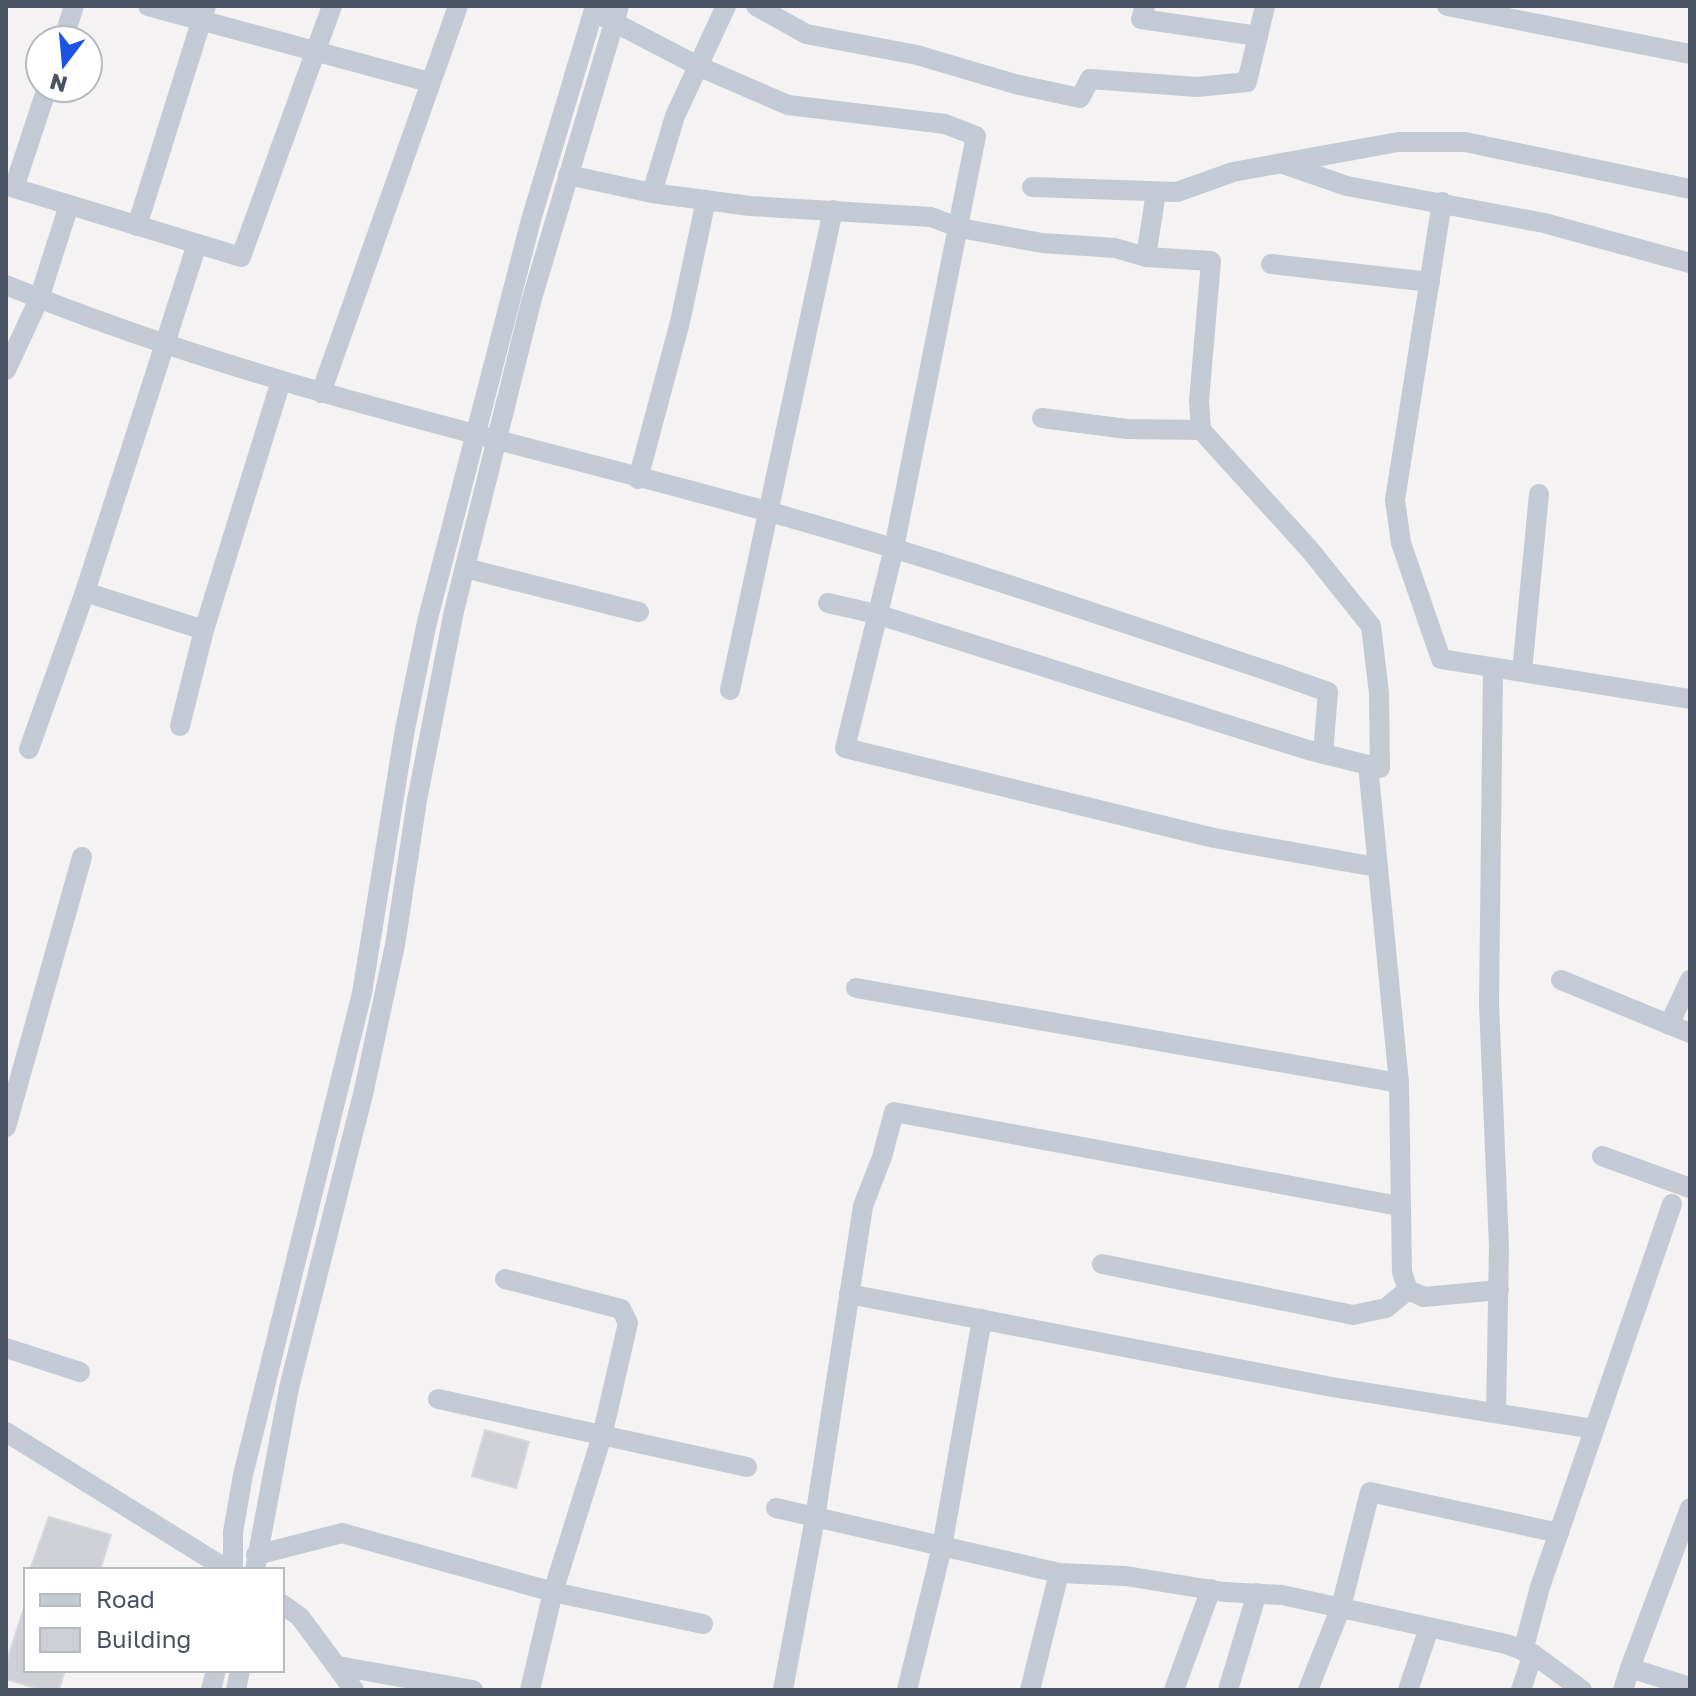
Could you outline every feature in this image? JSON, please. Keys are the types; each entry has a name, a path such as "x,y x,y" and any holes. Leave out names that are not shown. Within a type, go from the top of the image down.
{"street":[{"path":"148,6 203,13 315,51 429,82"},
{"path":"42,104 14,188 241,257 332,6"},
{"path":"321,393 458,6"},
{"path":"652,193 675,116 726,6"},
{"path":"756,6 806,34 917,55 1015,84 1080,98 1090,79 1197,87 1247,82 1265,6"},
{"path":"1145,6 1141,19 1258,36"},
{"path":"1447,6 1690,54"},
{"path":"230,1568 243,1475 362,993 405,729 474,437 591,8 616,14 700,67 788,105 945,124 976,136 894,548 845,748 1214,838 1376,867"},
{"path":"137,226 203,13"},
{"path":"616,14 568,175 465,568 417,800 395,945 371,1060 289,1388 256,1562 342,1533 553,1592 703,1624"},
{"path":"1032,187 1177,192 1233,172 1286,165 1398,142 1465,142 1690,189"},
{"path":"1286,165 1347,186 1544,223 1690,263"},
{"path":"568,175 652,193 750,206 931,217 960,228 1042,243 1115,248 1146,257 1211,261 1199,401 1201,430 1310,550 1371,626 1379,693 1380,768 1323,754 876,614 828,603"},
{"path":"1146,257 1156,192"},
{"path":"638,479 680,322 706,200"},
{"path":"1442,202 1395,500 1401,543 1441,659 1690,699"},
{"path":"6,370 39,299 69,205"},
{"path":"730,690 833,210"},
{"path":"29,749 85,592 197,244"},
{"path":"1271,264 1430,282"},
{"path":"6,285 164,345 474,437 769,512 894,548 1328,692 1323,754"},
{"path":"180,726 204,630 281,381"},
{"path":"1042,418 1127,429 1201,430"},
{"path":"1522,672 1539,494"},
{"path":"465,568 639,612"},
{"path":"85,592 204,630"},
{"path":"1493,668 1489,1003 1499,1290 1496,1413"},
{"path":"1368,765 1399,1083 1402,1272 1408,1290 1424,1297 1499,1290"},
{"path":"6,1127 82,857"},
{"path":"1561,980 1690,1033"},
{"path":"1669,1025 1690,980"},
{"path":"856,988 1399,1083"},
{"path":"347,1055 371,1060"},
{"path":"783,1690 815,1518 863,1206 882,1157 894,1112 1399,1206"},
{"path":"1602,1156 1690,1188"},
{"path":"1521,1690 1559,1533 1672,1204"},
{"path":"1102,1264 1353,1315 1386,1308 1408,1290"},
{"path":"505,1279 621,1309 628,1323 602,1436 553,1592 530,1690"},
{"path":"849,1294 1332,1387 1594,1429"},
{"path":"907,1690 942,1547 982,1319"},
{"path":"6,1348 80,1372"},
{"path":"438,1399 747,1467"},
{"path":"6,1432 227,1568"},
{"path":"1308,1690 1341,1607 1370,1492 1559,1533"},
{"path":"776,1508 1059,1573 1126,1576 1257,1593 1341,1607 1506,1644 1528,1652 1582,1690"},
{"path":"1623,1690 1690,1508"},
{"path":"1030,1690 1059,1573"},
{"path":"1174,1690 1211,1589"},
{"path":"1228,1690 1257,1593"},
{"path":"284,1605 300,1617 354,1690"},
{"path":"1408,1690 1429,1628"},
{"path":"338,1666 473,1690"},
{"path":"1630,1668 1690,1687"}],"building":[{"path":"485,1430 529,1442 516,1488 472,1476"},
{"path":"49,1517 111,1535 101,1568 31,1568"},
{"path":"23,1611 24,1672 64,1672 59,1690 41,1690 6,1679 6,1664"}]}
